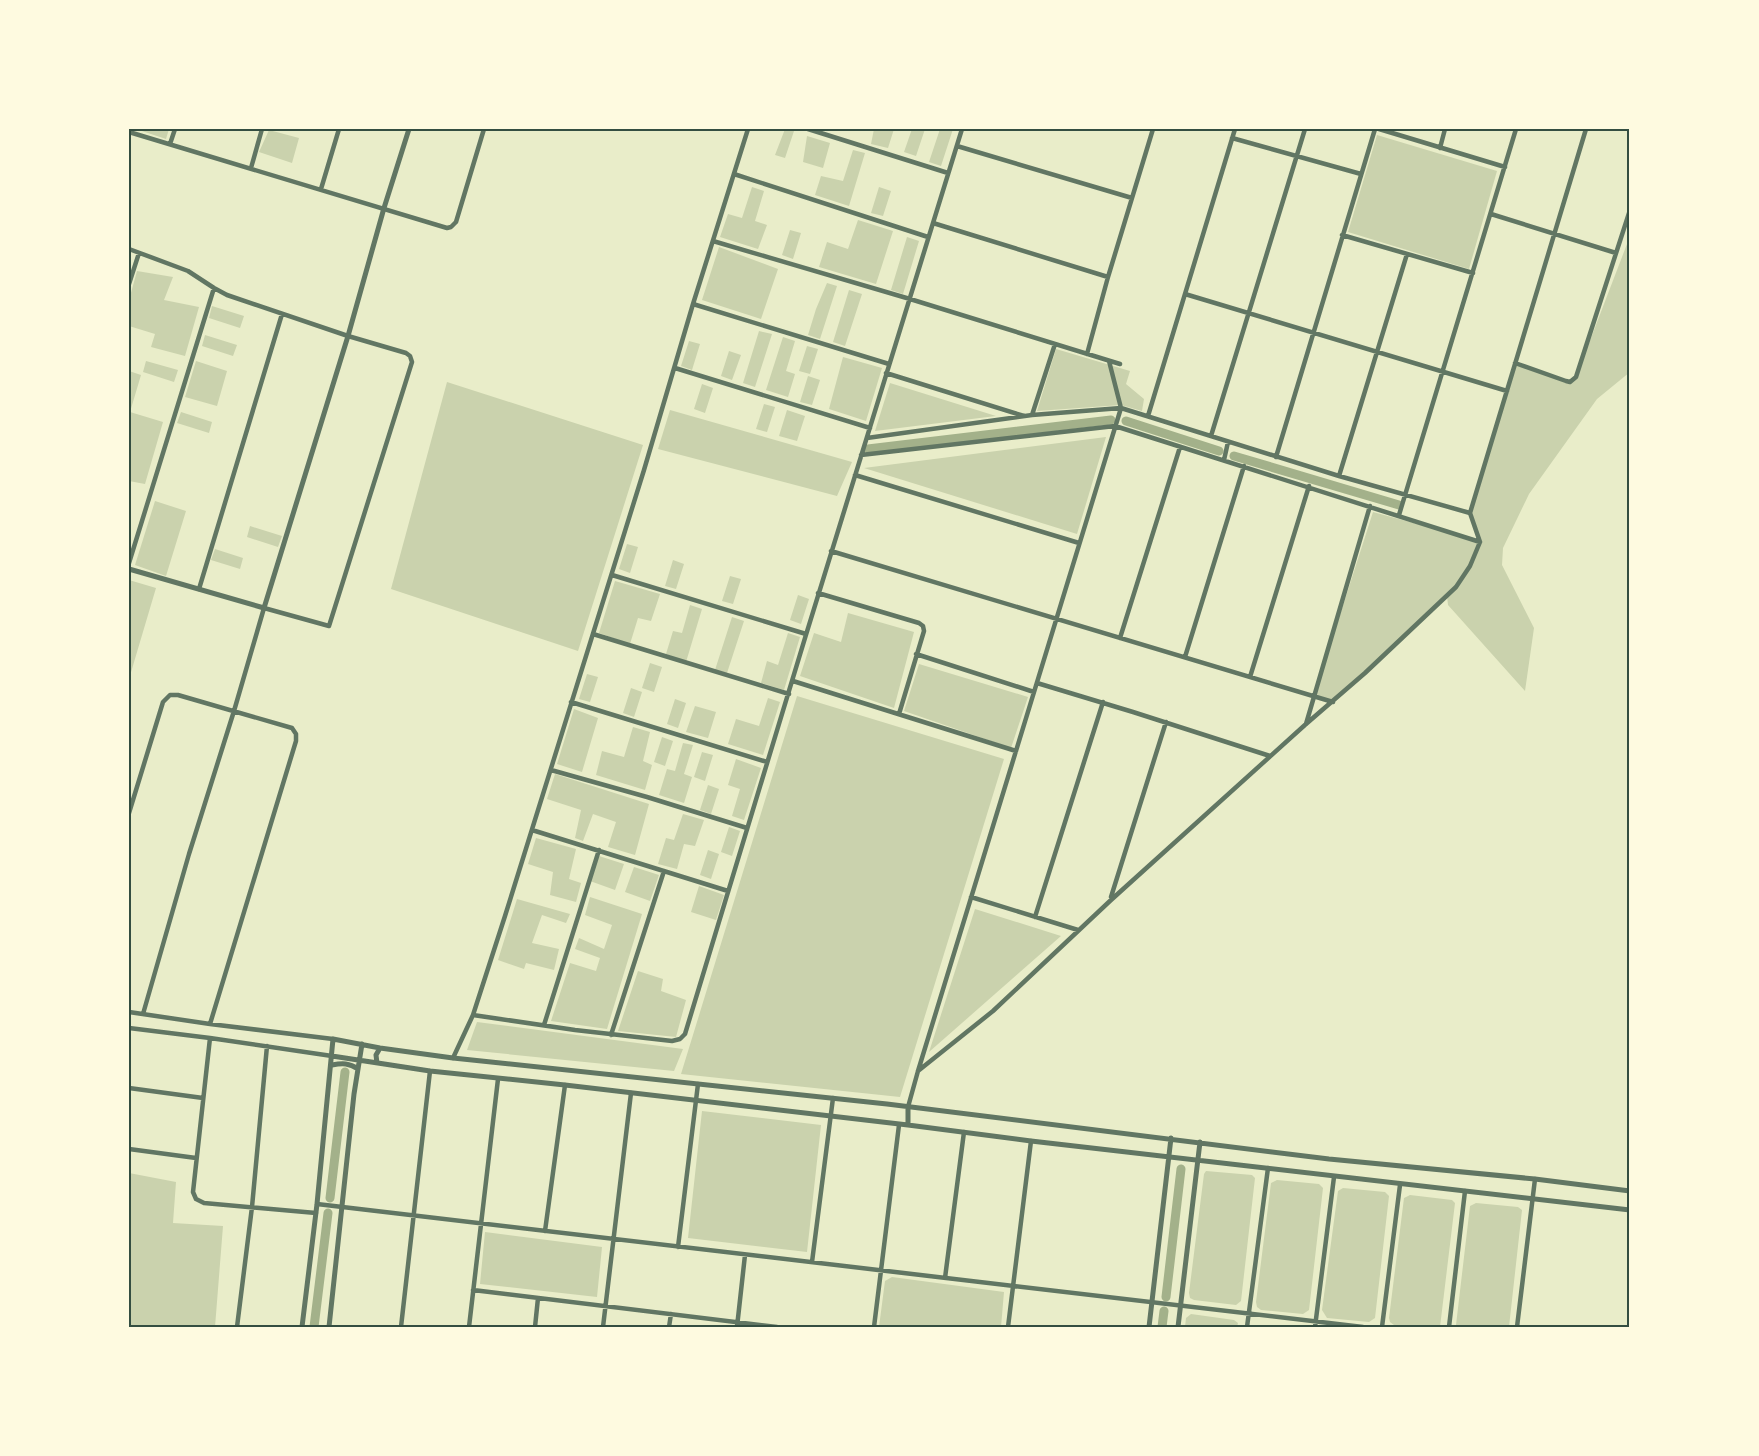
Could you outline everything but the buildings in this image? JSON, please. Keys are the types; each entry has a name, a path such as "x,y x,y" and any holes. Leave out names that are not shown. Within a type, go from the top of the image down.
{"street":[{"path":"170,144 175,129"},
{"path":"251,168 262,129"},
{"path":"321,189 339,129"},
{"path":"143,1014 189,854 409,129"},
{"path":"129,132 445,228 451,227 456,222 484,129"},
{"path":"453,1058 473,1015 532,830 748,129"},
{"path":"808,129 948,173"},
{"path":"473,1015 611,1035 672,1041 680,1040 686,1034 818,593 962,129"},
{"path":"1087,354 1153,129"},
{"path":"1148,416 1235,129"},
{"path":"1211,436 1305,129"},
{"path":"1276,456 1342,235 1377,129 1505,167"},
{"path":"1440,148 1445,129"},
{"path":"1399,515 1516,129"},
{"path":"918,1071 993,1011 1078,930 1333,702 1456,587 1470,566 1480,542 1470,513 1586,129"},
{"path":"1232,138 1361,174"},
{"path":"957,147 1132,198"},
{"path":"734,174 928,237"},
{"path":"1515,363 1570,382 1576,377 1630,210"},
{"path":"1491,214 1616,253"},
{"path":"933,223 1108,277"},
{"path":"1623,233 1630,235"},
{"path":"1342,235 1473,273"},
{"path":"713,241 1120,364"},
{"path":"129,249 188,271 227,295 406,353 412,359 329,626 129,569"},
{"path":"129,284 139,253"},
{"path":"1339,477 1407,254"},
{"path":"129,563 214,288"},
{"path":"1185,294 1507,391"},
{"path":"693,304 889,364"},
{"path":"199,589 282,314"},
{"path":"1029,416 1054,344"},
{"path":"908,1125 908,1107 918,1071 1121,408 1108,361"},
{"path":"675,368 870,428"},
{"path":"886,374 1029,416"},
{"path":"867,438 1029,416 1121,408 1339,477 1470,513"},
{"path":"861,455 1115,426 1480,542"},
{"path":"1224,460 1228,442"},
{"path":"1120,638 1180,447"},
{"path":"1185,657 1244,466"},
{"path":"855,475 1079,543"},
{"path":"1250,677 1309,486"},
{"path":"1306,724 1370,506"},
{"path":"831,552 1333,702"},
{"path":"612,575 807,634"},
{"path":"818,593 921,624 924,631 899,714"},
{"path":"593,634 789,694"},
{"path":"916,654 1034,692"},
{"path":"793,681 1016,751"},
{"path":"1036,683 1270,756"},
{"path":"129,813 163,702 167,697 175,694 292,728 296,734 296,741 210,1024"},
{"path":"571,702 767,762"},
{"path":"1035,916 1102,702"},
{"path":"1111,900 1166,722"},
{"path":"551,770 747,828"},
{"path":"532,830 728,891"},
{"path":"544,1025 599,850"},
{"path":"611,1035 664,871"},
{"path":"971,897 1078,930"},
{"path":"129,1012 333,1039 453,1058 833,1098 1329,1159 1535,1179 1630,1191"},
{"path":"129,1028 430,1071 1630,1210"},
{"path":"210,1038 193,1192 196,1199 204,1203 316,1213"},
{"path":"302,1327 333,1039"},
{"path":"329,1327 354,1094 362,1044"},
{"path":"237,1327 252,1207 267,1046"},
{"path":"377,1063 376,1055 380,1048"},
{"path":"332,1065 344,1063 358,1069"},
{"path":"401,1327 430,1071"},
{"path":"469,1327 498,1079"},
{"path":"678,1247 698,1084"},
{"path":"545,1231 565,1085"},
{"path":"129,1088 203,1098"},
{"path":"603,1327 631,1093"},
{"path":"812,1262 833,1098"},
{"path":"874,1327 898,1125"},
{"path":"945,1278 964,1132"},
{"path":"1149,1327 1171,1138"},
{"path":"1008,1327 1031,1141"},
{"path":"1178,1327 1200,1142"},
{"path":"129,1149 196,1158"},
{"path":"1247,1327 1268,1168"},
{"path":"1315,1324 1334,1177"},
{"path":"1517,1327 1535,1179"},
{"path":"1383,1327 1400,1185"},
{"path":"1449,1327 1465,1191"},
{"path":"317,1204 1180,1305 1315,1324 1363,1327"},
{"path":"737,1325 745,1255"},
{"path":"472,1290 671,1314 737,1325 777,1327"},
{"path":"534,1327 538,1298"},
{"path":"669,1327 671,1314"}],"green space":[{"path":"136,129 169,129 166,139"},
{"path":"785,129 794,131 785,158 775,155"},
{"path":"874,129 894,129 888,148 871,144"},
{"path":"912,129 925,129 916,156 904,152"},
{"path":"940,129 953,129 941,166 929,162"},
{"path":"269,130 299,138 292,163 259,152"},
{"path":"1377,135 1497,171 1469,269 1348,232"},
{"path":"807,136 830,143 823,168 803,162"},
{"path":"853,150 865,153 849,206 815,195 821,176 843,181"},
{"path":"752,187 764,191 755,221 767,225 758,249 720,237 728,214 742,218"},
{"path":"879,187 891,191 883,216 871,213"},
{"path":"858,220 893,231 876,284 819,267 827,242 848,249"},
{"path":"790,230 801,233 793,259 782,255"},
{"path":"907,237 919,241 903,294 891,290"},
{"path":"1627,244 1630,245 1630,372 1597,399 1529,494 1503,548 1502,565 1534,628 1525,691 1448,605 1447,596 1333,702 1314,696 1373,512 1480,541 1470,513 1515,363 1566,381 1576,377"},
{"path":"719,247 778,269 761,319 702,300"},
{"path":"137,271 173,277 164,300 199,307 185,356 151,347 155,334 129,326 129,300"},
{"path":"827,283 837,286 820,339 808,335"},
{"path":"849,290 862,294 845,346 833,342"},
{"path":"212,306 244,316 240,328 209,318"},
{"path":"759,331 772,334 755,387 743,383"},
{"path":"205,335 237,345 233,356 202,346"},
{"path":"783,337 795,341 786,371 795,374 788,397 766,390"},
{"path":"689,341 700,344 692,370 681,366"},
{"path":"807,346 818,349 810,374 799,371"},
{"path":"1056,349 1130,371 1126,384 1144,399 1142,411 1121,405 1037,411"},
{"path":"729,351 741,355 732,380 721,376"},
{"path":"843,357 882,368 866,421 829,409"},
{"path":"146,361 178,370 174,382 143,372"},
{"path":"196,361 227,371 217,406 185,397"},
{"path":"129,371 141,375 130,412 163,422 145,484 129,481"},
{"path":"808,376 820,380 812,405 800,402"},
{"path":"447,382 643,445 578,651 391,589"},
{"path":"890,383 996,416 875,431"},
{"path":"702,384 713,388 705,413 694,409"},
{"path":"764,404 775,407 767,432 756,429"},
{"path":"670,410 852,462 837,496 658,449"},
{"path":"787,410 805,416 797,441 779,436"},
{"path":"181,412 212,422 209,433 177,423"},
{"path":"1106,437 1077,534 864,468"},
{"path":"155,501 186,511 166,576 135,565"},
{"path":"250,526 282,536 278,547 247,537"},
{"path":"627,544 638,547 630,573 619,569"},
{"path":"215,549 243,558 240,569 211,560"},
{"path":"673,560 684,564 676,589 665,586"},
{"path":"730,576 741,579 733,604 722,601"},
{"path":"129,580 156,588 129,679"},
{"path":"615,581 660,594 651,621 638,618 630,644 599,633"},
{"path":"798,595 809,599 801,624 790,620"},
{"path":"690,605 702,609 686,662 666,654 673,631 682,633"},
{"path":"848,613 914,632 894,708 800,676 814,633 841,642"},
{"path":"732,617 744,621 727,673 715,670"},
{"path":"788,633 800,637 784,690 761,683 767,661 778,665"},
{"path":"650,663 662,667 654,692 642,688"},
{"path":"919,664 1028,697 1011,748 904,711"},
{"path":"587,674 598,677 590,702 579,699"},
{"path":"631,688 642,692 634,717 623,713"},
{"path":"797,696 1004,759 900,1097 681,1074"},
{"path":"768,698 780,702 763,755 728,744 736,719 759,726"},
{"path":"675,699 686,703 678,728 667,724"},
{"path":"695,706 716,712 708,738 686,732"},
{"path":"574,709 598,718 582,772 557,764"},
{"path":"633,727 650,732 643,761 652,765 645,790 596,775 602,751 624,757"},
{"path":"662,737 673,741 665,766 654,762"},
{"path":"683,743 693,745 684,774 692,777 684,803 659,795 667,769 675,771"},
{"path":"702,752 713,755 705,781 694,777"},
{"path":"736,759 761,768 744,820 732,816 740,789 728,785"},
{"path":"555,774 649,804 635,855 608,847 616,822 593,814 583,841 575,838 581,810 547,799"},
{"path":"708,785 719,789 711,814 700,810"},
{"path":"683,814 704,820 695,846 684,844 677,869 658,864 666,838 674,840"},
{"path":"729,827 740,831 732,856 721,852"},
{"path":"536,838 576,849 569,879 581,883 576,902 550,895 553,872 528,864"},
{"path":"708,850 719,854 711,879 700,875"},
{"path":"599,856 624,864 615,890 590,881"},
{"path":"634,867 659,875 650,901 625,892"},
{"path":"699,886 724,895 716,920 691,912"},
{"path":"590,897 642,914 607,1029 551,1021 570,963 596,971 600,958 575,949 579,938 604,949 612,925 585,915"},
{"path":"517,899 570,914 566,923 542,915 532,943 559,949 554,970 526,963 524,969 498,960"},
{"path":"975,909 1061,936 929,1052"},
{"path":"638,971 663,979 661,991 686,1000 676,1037 618,1031"},
{"path":"477,1022 683,1049 674,1071 467,1050"},
{"path":"702,1111 821,1125 807,1252 688,1238"},
{"path":"1206,1171 1252,1175 1255,1178 1241,1301 1236,1305 1190,1298"},
{"path":"129,1173 176,1182 173,1223 223,1226 215,1327 129,1327"},
{"path":"1277,1180 1319,1184 1323,1188 1309,1310 1303,1314 1261,1310 1257,1307 1256,1302 1271,1183"},
{"path":"1343,1188 1385,1192 1389,1196 1375,1318 1369,1322 1327,1318 1322,1310 1338,1191"},
{"path":"1410,1195 1452,1200 1455,1203 1440,1327 1394,1325 1389,1318 1404,1198"},
{"path":"1476,1203 1518,1207 1522,1210 1509,1327 1456,1327 1470,1206"},
{"path":"485,1232 602,1247 597,1297 480,1284"},
{"path":"892,1277 1004,1292 1001,1327 879,1327 885,1281"},
{"path":"1191,1314 1234,1320 1238,1323 1237,1327 1185,1327 1186,1318"}],"waterway":[{"path":"868,449 1111,420"},
{"path":"1126,421 1219,451"},
{"path":"1234,456 1399,505"},
{"path":"330,1198 345,1072"},
{"path":"1166,1297 1181,1169"},
{"path":"314,1327 328,1213"},
{"path":"1162,1327 1164,1311"}]}
